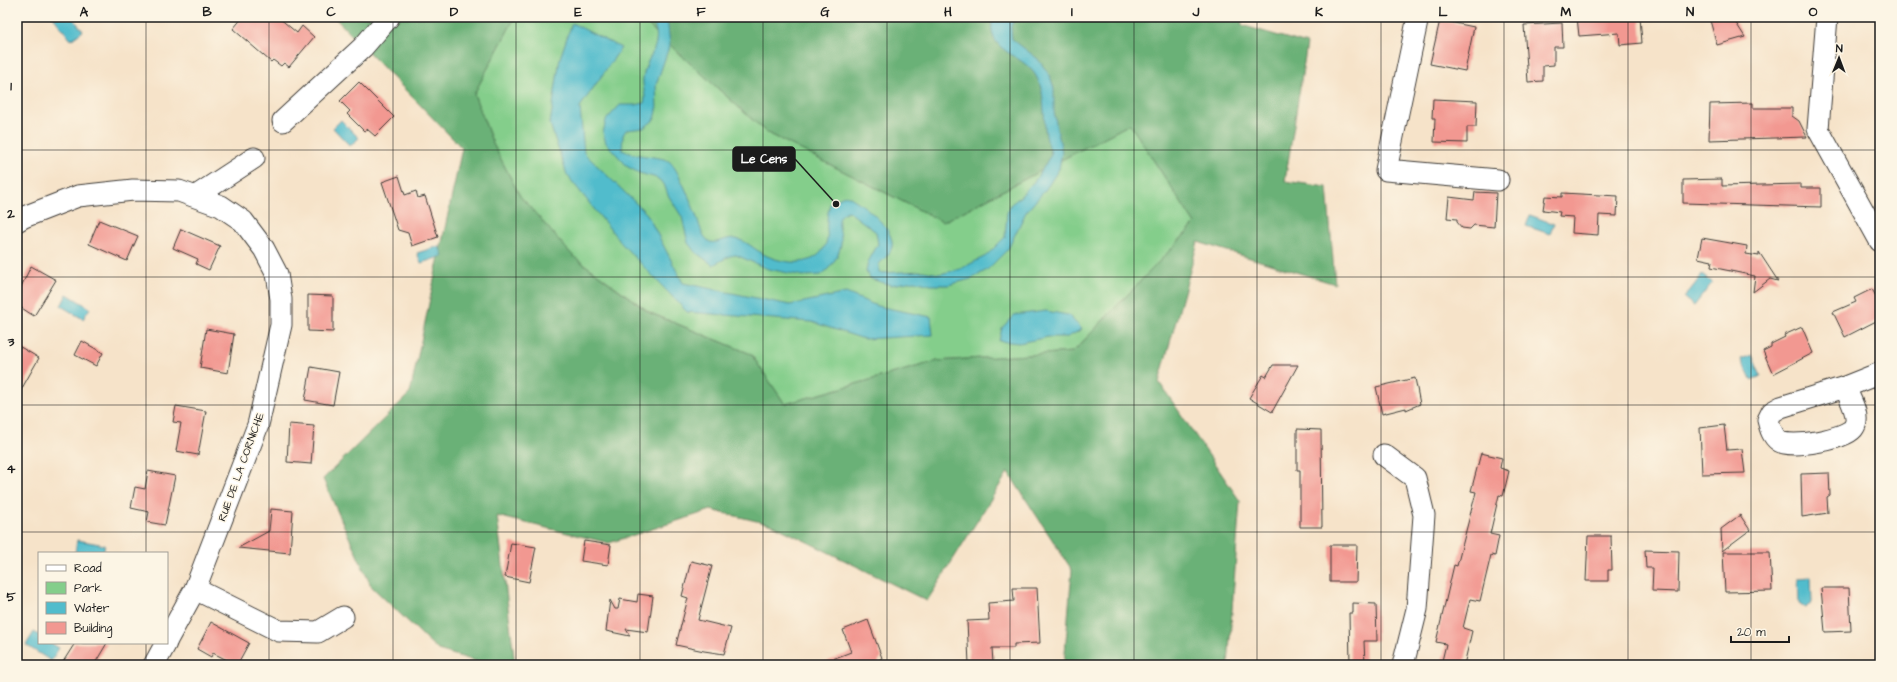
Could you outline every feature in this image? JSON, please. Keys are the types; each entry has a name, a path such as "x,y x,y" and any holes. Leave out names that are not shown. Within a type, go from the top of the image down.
{"street":[{"path":"284,121 363,47 389,17"},
{"path":"1418,17 1386,170 1498,180"},
{"path":"1827,17 1818,129 1880,240"},
{"path":"196,196 254,158"},
{"name":"RUE DE LA CORNICHE","path":"17,221 78,196 133,190 179,191 220,206 243,221 264,249 277,274 281,299 281,325 258,425 195,589 168,638"},
{"path":"1845,387 1880,373"},
{"path":"1384,455 1415,478 1424,515 1418,608 1403,665"},
{"path":"195,589 279,631 318,632 343,617"},
{"path":"154,665 165,644"}],"green space":[{"path":"334,17 515,17 474,94 493,144 520,196 573,256 650,313 751,354 785,404 937,361 1073,352 1195,224 1130,124 943,222 766,132 639,17 1244,17 1241,25 1307,44 1285,181 1327,187 1335,284 1198,242 1159,382 1240,501 1228,665 1064,665 1072,570 1008,472 927,601 773,525 711,510 609,543 497,516 515,665 489,665 438,650 371,586 323,479 410,393 462,148"},
{"path":"515,17 639,17 766,132 943,222 1130,124 1195,224 1073,352 937,361 785,404 751,354 651,313 573,256 520,196 493,144 474,94"}],"water":[{"path":"53,17 72,17 83,31 71,40"},
{"path":"651,17 667,17 670,44 656,85 657,111 655,119 644,128 626,130 623,135 622,150 634,154 667,160 670,162 677,172 684,187 703,233 710,242 733,238 744,241 763,254 781,261 800,262 809,260 817,256 823,249 827,240 827,219 830,203 846,195 860,203 876,216 883,224 892,240 890,252 879,264 879,273 923,271 940,274 960,269 986,256 1005,237 1007,213 1011,204 1019,198 1038,177 1051,154 1046,136 1043,98 1039,83 1030,68 1006,51 994,38 992,29 993,17 1016,17 1011,26 1012,39 1038,59 1050,76 1054,88 1054,112 1062,152 1059,169 1046,189 1026,212 1008,249 987,270 971,279 948,285 931,285 914,281 891,285 871,279 866,272 868,262 878,244 876,232 848,211 840,217 839,221 841,244 838,253 831,265 821,275 804,276 768,269 736,255 730,256 713,265 695,252 688,243 682,217 668,195 664,184 657,178 639,173 628,167 606,143 603,133 606,120 620,105 636,105 644,103 645,97 643,79 656,43 655,27"},
{"path":"572,23 621,48 580,107 584,153 647,214 683,283 790,305 846,293 877,306 931,317 933,335 864,339 812,322 687,312 622,244 567,175 550,124 560,58"},
{"path":"341,120 359,138 350,146 333,128"},
{"path":"1530,215 1554,224 1550,234 1526,226"},
{"path":"439,246 443,256 421,263 417,253"},
{"path":"1702,275 1712,283 1694,306 1684,298"},
{"path":"67,294 90,308 83,319 61,306"},
{"path":"1046,311 1068,315 1082,329 1068,337 1048,337 1019,343 999,341 1002,328 1014,315"},
{"path":"1752,355 1761,376 1751,380 1741,359"},
{"path":"77,540 105,545 103,552 75,552"},
{"path":"1811,577 1812,603 1805,608 1799,604 1798,578"},
{"path":"34,632 38,634 38,644 53,644 59,648 51,661 26,645"}],"building":[{"path":"243,17 278,17 297,33 302,26 314,37 289,67 284,63 281,66 273,60 271,62 233,29"},
{"path":"1577,17 1640,17 1642,43 1620,45 1619,33 1579,36"},
{"path":"1709,17 1732,17 1745,37 1717,45"},
{"path":"1440,20 1474,27 1465,71 1430,64"},
{"path":"1562,23 1563,47 1554,47 1554,65 1543,66 1543,81 1528,82 1524,25"},
{"path":"359,82 394,117 375,136 367,129 364,131 347,114 350,111 340,101"},
{"path":"1433,99 1477,101 1476,127 1467,127 1467,143 1434,142 1435,118 1432,118"},
{"path":"1753,103 1753,108 1792,108 1792,116 1799,121 1807,137 1709,140 1710,104"},
{"path":"399,176 405,195 416,191 418,198 425,196 438,237 412,246 408,233 398,230 382,182"},
{"path":"1722,179 1722,186 1801,184 1801,188 1821,188 1821,207 1683,203 1683,180"},
{"path":"1475,192 1496,193 1494,227 1474,225 1470,229 1462,228 1457,222 1457,219 1447,218 1449,197 1474,200"},
{"path":"1562,193 1618,196 1617,216 1599,215 1598,235 1572,233 1573,217 1559,216 1560,212 1543,210 1545,196 1562,197"},
{"path":"99,220 138,236 127,261 89,244"},
{"path":"181,229 220,246 209,270 196,264 198,259 173,248"},
{"path":"1702,238 1747,246 1746,254 1759,256 1759,252 1778,281 1770,279 1753,292 1755,276 1711,267 1712,261 1698,258"},
{"path":"31,266 56,280 34,316 17,305 17,295"},
{"path":"1872,289 1880,304 1880,319 1845,337 1833,312 1856,302 1854,298"},
{"path":"308,295 333,296 333,332 308,331"},
{"path":"1802,327 1813,353 1773,374 1763,351 1771,347 1771,344 1785,337 1784,335"},
{"path":"206,329 234,334 228,373 200,368"},
{"path":"82,341 103,353 96,366 75,355"},
{"path":"17,345 39,358 17,397"},
{"path":"1273,365 1298,365 1272,412 1249,398 1263,375 1266,377"},
{"path":"311,367 339,372 333,405 305,400"},
{"path":"1415,378 1420,404 1406,410 1406,408 1382,414 1376,387"},
{"path":"176,406 206,411 198,455 176,451 181,423 173,422"},
{"path":"289,424 314,426 311,464 287,462"},
{"path":"1724,425 1727,450 1742,449 1745,473 1702,474 1700,428"},
{"path":"1297,429 1321,430 1322,527 1300,527 1300,470 1297,470"},
{"path":"1481,453 1502,458 1500,468 1509,471 1503,496 1499,495 1490,534 1499,536 1495,556 1491,555 1480,601 1470,599 1463,628 1472,631 1464,665 1441,665 1446,644 1436,642 1454,565 1457,566 1476,492 1471,491"},
{"path":"148,471 175,476 165,525 147,522 149,512 131,508 135,487 145,489"},
{"path":"1829,473 1830,495 1827,497 1828,513 1802,517 1801,474"},
{"path":"271,509 293,511 290,553 238,548 269,531"},
{"path":"1740,515 1750,530 1722,551 1721,529"},
{"path":"1588,536 1611,536 1612,570 1608,570 1608,581 1586,581"},
{"path":"584,541 611,545 608,565 581,561"},
{"path":"511,543 536,547 529,582 505,577"},
{"path":"1330,545 1357,545 1356,582 1330,582"},
{"path":"1645,550 1679,551 1678,592 1652,591 1653,568 1646,568"},
{"path":"1723,552 1770,552 1772,591 1725,592"},
{"path":"691,561 712,566 698,620 731,628 724,654 676,645 688,598 682,596"},
{"path":"1013,588 1037,588 1040,643 1014,644 1014,648 992,648 993,663 969,664 967,621 989,620 988,603 1014,601"},
{"path":"1821,588 1849,588 1851,631 1825,632"},
{"path":"638,594 653,596 648,632 626,629 630,636 606,631 610,600 615,609 618,609 620,599 637,602"},
{"path":"1353,603 1376,604 1377,641 1364,641 1365,665 1350,665 1349,613 1353,613"},
{"path":"868,620 882,658 879,660 878,665 822,665 822,663 851,652 843,630"},
{"path":"211,622 249,643 237,665 213,653 211,657 197,649"},
{"path":"74,644 106,644 94,665 61,665"}],"place":[{"name":"Le Cens","path":"836,204"}]}
